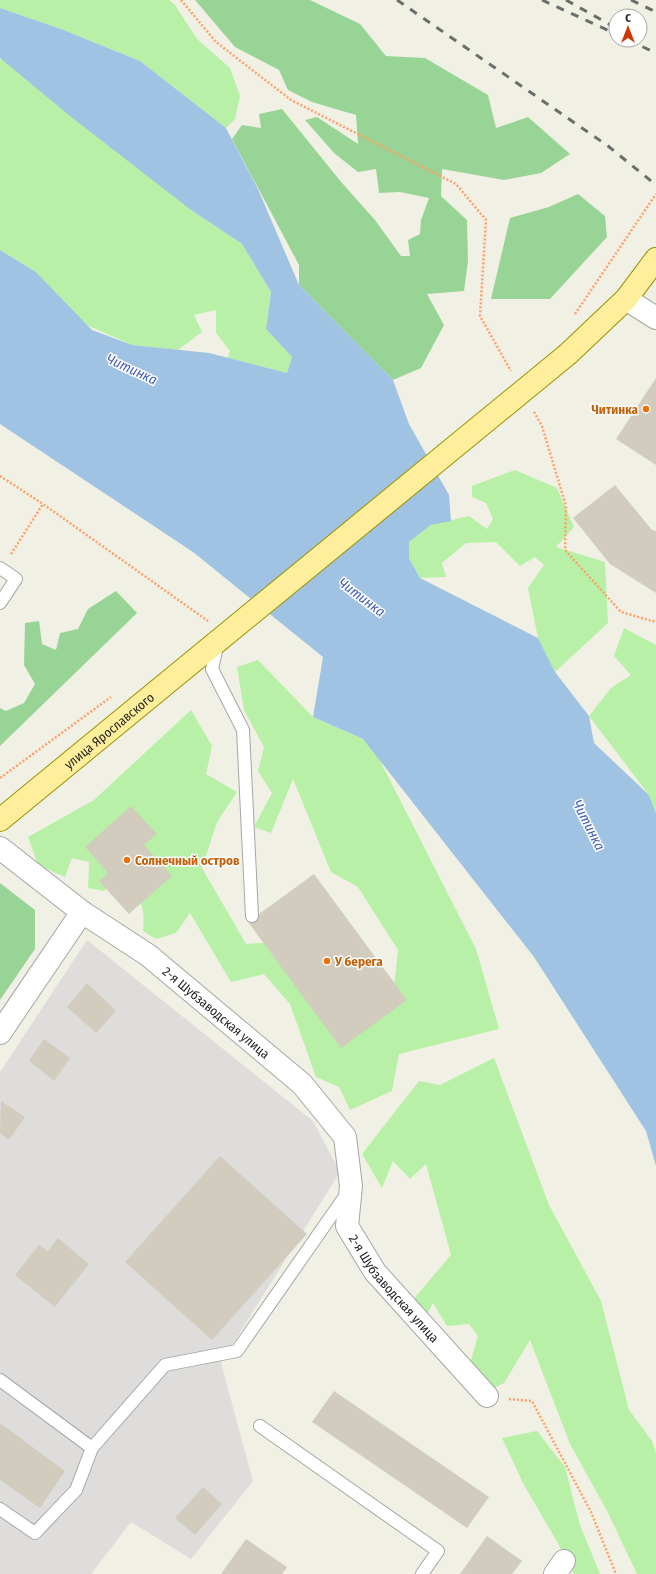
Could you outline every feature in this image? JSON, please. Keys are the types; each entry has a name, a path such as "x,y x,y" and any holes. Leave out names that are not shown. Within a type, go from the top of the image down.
{"main road":[{"name":"улица Ярославского","path":"0,820 215,632 568,354 626,298 656,259"}],"street":[{"path":"626,298 656,318"},
{"name":"2-я Шубзаводская улица","path":"0,848 82,912 148,955 302,1084 346,1137 352,1186 347,1226 375,1272 487,1396"},
{"path":"0,1033 82,912"}],"lane":[{"path":"0,603 16,579 1,568"},
{"path":"215,632 212,668 243,730 252,916"},
{"path":"0,1509 35,1534 76,1490 92,1448 165,1365 237,1351 352,1186"},
{"path":"0,1380 92,1448"},
{"path":"260,1426 438,1551 422,1574"}],"path":[{"path":"181,0 216,42 291,100 456,184 486,220 480,316 515,378"},
{"path":"573,316 656,194"},
{"path":"530,405 542,426 566,506 565,550 621,612 656,622"},
{"path":"0,476 42,504 215,632"},
{"path":"1,568 42,504"},
{"path":"0,778 115,694"},
{"path":"487,1396 532,1401 591,1512 616,1574"}],"shaded area":[{"path":"87,940 313,1121 340,1172 221,1363 253,1481 191,1559 131,1522 91,1574 0,1574 0,1072"}],"green space":[{"path":"0,0 169,0 175,5 197,39 230,68 240,96 235,119 226,128 140,61 61,29 0,8"},
{"path":"195,0 310,0 360,24 386,56 425,58 488,95 496,128 528,117 570,154 541,173 504,180 442,169 441,196 467,220 468,261 464,291 427,294 444,325 421,368 393,380 299,285 299,265 232,139 242,125 261,128 259,114 282,109 342,183 375,220 401,256 410,256 408,240 420,234 421,220 429,198 400,192 379,193 376,169 358,172 334,153 305,120 317,117 358,144 356,115 312,102 288,90 279,70 235,47"},
{"path":"2,59 191,210 242,244 271,292 266,329 292,357 287,373 228,358 230,351 216,333 216,310 194,315 202,332 178,350 132,345 87,325 36,272 0,250 0,60"},
{"path":"578,194 605,216 607,237 550,299 491,299 510,218 549,207"},
{"path":"515,470 557,488 574,527 556,547 605,562 608,623 555,672 538,638 528,588 544,565 535,557 520,566 496,542 466,543 442,563 446,577 420,578 409,558 409,542 431,525 469,516 487,529 493,519 486,503 472,497 472,486"},
{"path":"116,591 137,613 0,746 0,708 6,711 24,703 35,684 24,665 25,623 39,621 42,644 56,650 60,633 78,629 88,609"},
{"path":"624,628 656,645 656,813 649,795 589,716 611,688 631,675 614,656"},
{"path":"258,660 313,717 371,743 476,949 499,1029 399,1054 392,1091 350,1110 339,1087 316,1077 290,1004 264,974 231,982 190,913 176,933 156,939 143,931 144,921 142,905 135,894 123,883 115,878 104,891 88,888 89,862 72,858 65,877 38,865 28,837 94,800 191,710 212,746 206,774 237,792 217,822 202,868 246,944 273,942 392,1005 398,950 358,887 331,872 293,779 271,833 254,827 272,793 258,771 264,747 244,710 237,667"},
{"path":"0,883 35,910 35,949 0,1000"},
{"path":"494,1058 549,1205 601,1301 629,1410 652,1441 656,1454 656,1574 637,1574 607,1511 570,1444 530,1340 504,1383 485,1392 471,1360 478,1336 469,1324 447,1326 433,1303 424,1320 411,1302 451,1255 426,1164 410,1179 393,1161 382,1188 362,1154 419,1081 440,1085"},
{"path":"537,1431 565,1467 580,1525 600,1574 574,1574 524,1485 502,1438"}],"water":[{"name":"Читинка","path":"0,8 61,29 140,61 226,128 258,189 299,285 393,380 409,424 449,495 451,521 431,525 409,542 409,558 420,578 538,638 555,672 589,716 594,743 649,795 656,813 656,1166 646,1131 534,957 363,739 313,717 323,657 193,552 0,424 0,250 36,272 92,330 132,345 209,353 287,373 292,357 266,329 271,292 242,244 191,210 70,116 0,58"}],"building":[{"name":"Читинка","path":"656,378 656,465 616,439"},
{"path":"615,485 652,530 656,531 656,593 610,564 573,518"},
{"name":"Солнечный остров","path":"131,806 157,834 144,845 172,876 129,914 99,881 108,873 85,847"},
{"name":"У берега","path":"314,874 407,1000 341,1048 248,922"},
{"path":"87,983 116,1011 96,1033 67,1007"},
{"path":"44,1039 70,1058 54,1081 29,1061"},
{"path":"1,1101 25,1117 9,1140 0,1133"},
{"path":"220,1156 307,1234 212,1340 125,1262"},
{"path":"58,1238 89,1264 55,1307 15,1275 39,1245 48,1251"},
{"path":"334,1391 489,1497 467,1528 312,1422"},
{"path":"0,1423 65,1471 40,1508 0,1480"},
{"path":"203,1487 222,1504 195,1535 175,1518"},
{"path":"487,1536 522,1561 512,1574 460,1574"},
{"path":"246,1539 287,1567 282,1574 221,1574"}],"railway":[{"path":"397,0 608,146 656,185"},
{"path":"542,0 608,30"},
{"path":"566,0 608,24"},
{"path":"631,0 656,12"},
{"path":"645,48 656,53"}],"place":[{"name":"Читинка","path":"646,409"},
{"name":"Солнечный остров","path":"127,860"},
{"name":"У берега","path":"327,961"}]}
